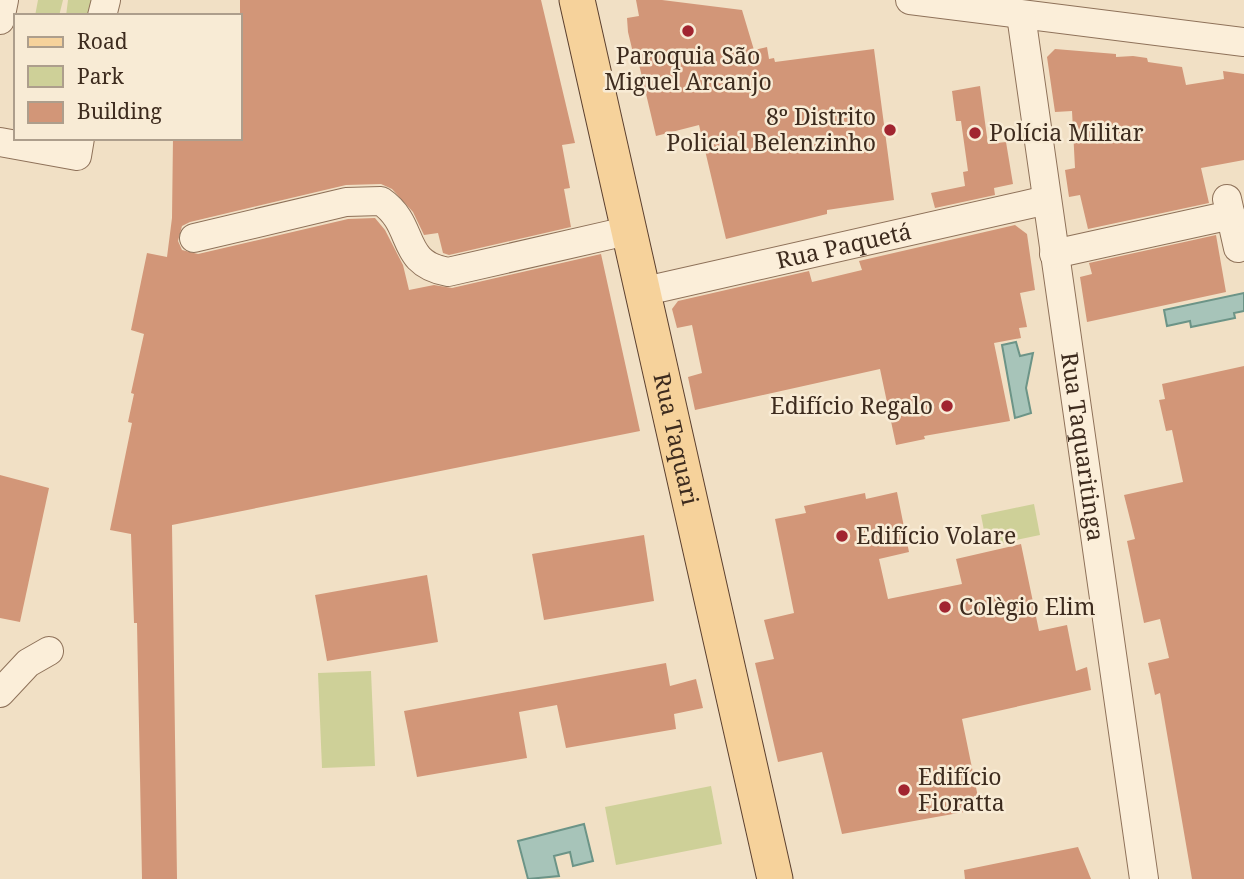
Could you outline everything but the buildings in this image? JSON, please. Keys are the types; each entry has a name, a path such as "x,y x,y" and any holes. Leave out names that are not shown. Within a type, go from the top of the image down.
{"main road":[{"name":"Rua Taquari","path":"577,0 627,232 775,879"}],"street":[{"path":"0,20 5,0"},
{"path":"910,0 1021,15 1068,10 1244,42"},
{"name":"Rua Taquaritinga","path":"1021,15 1144,879"},
{"path":"0,142 79,147"},
{"name":"Rua Paquetá","path":"641,292 1047,200"},
{"path":"194,238 346,202 381,201 401,221 420,262 448,272 627,232"},
{"path":"1054,254 1228,206 1238,248"},
{"path":"0,693 28,663 49,650"}],"green space":[{"path":"38,0 63,0 60,14 35,14"},
{"path":"68,0 98,0 96,14 66,14"},
{"path":"1034,504 1040,535 987,546 981,515"},
{"path":"371,671 375,766 322,768 318,673"},
{"path":"711,786 722,844 616,865 605,807"}],"shaded area":[{"path":"1244,293 1244,311 1234,313 1235,318 1191,327 1190,321 1167,326 1164,310"},
{"path":"1016,342 1020,356 1033,353 1026,388 1031,413 1015,418 1002,345"},
{"path":"584,824 593,861 573,866 570,852 554,856 559,876 528,879 518,841"}],"place":[{"name":"Paroquia São Miguel Arcanjo","path":"688,31"},
{"name":"8º Distrito Policial Belenzinho","path":"890,130"},
{"name":"Polícia Militar","path":"975,133"},
{"name":"Edifício Regalo","path":"947,406"},
{"name":"Edifício Volare","path":"842,536"},
{"name":"Colègio Elim","path":"945,607"},
{"name":"Edifício Fioratta","path":"904,790"}]}
